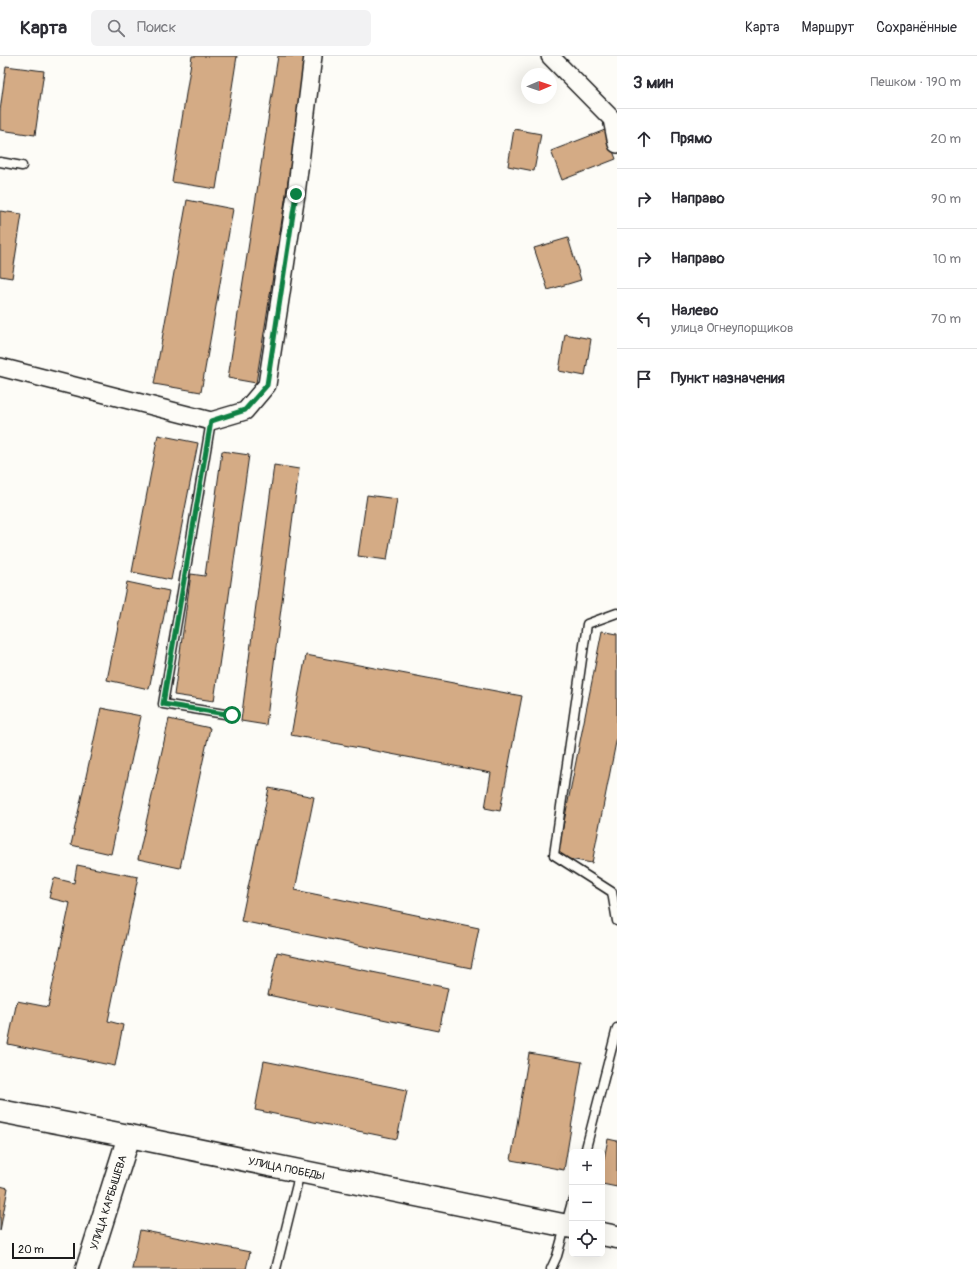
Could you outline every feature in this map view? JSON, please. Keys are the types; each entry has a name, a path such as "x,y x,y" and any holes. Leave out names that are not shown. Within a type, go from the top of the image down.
{"main road":[{"name":"УЛИЦА ПОБЕДЫ","path":"0,1111 129,1136 569,1227"},
{"name":"УЛИЦА КАРБЫШЕВА","path":"87,1269 129,1136"},
{"path":"605,1235 617,1237"}],"street":[{"path":"0,367 211,421 245,410 267,385 296,194 313,56"},
{"path":"550,56 612,119 617,144"}],"lane":[{"path":"0,162 22,166"},
{"path":"211,421 163,704 232,715"},
{"path":"617,613 587,624 554,855 612,892 617,922"},
{"path":"586,1149 617,1028"},
{"path":"276,1269 300,1171"},
{"path":"551,1269 569,1227"}],"building":[{"path":"192,56 237,56 216,189 172,182"},
{"path":"278,56 308,56 256,383 228,378"},
{"path":"6,66 44,71 35,135 0,130 0,111"},
{"path":"514,129 541,134 534,171 508,166"},
{"path":"605,130 616,159 562,180 551,151"},
{"path":"187,200 233,209 201,392 154,384"},
{"path":"0,211 22,214 12,278 0,276"},
{"path":"568,238 581,280 548,290 534,248"},
{"path":"565,334 591,339 585,376 559,371"},
{"path":"158,435 198,443 171,580 132,572"},
{"path":"222,451 249,455 214,701 174,695 191,574 205,576"},
{"path":"274,465 299,469 266,725 241,721"},
{"path":"367,495 397,499 387,560 358,556"},
{"path":"127,582 169,591 149,689 107,680"},
{"path":"602,631 617,634 617,737 592,863 557,857"},
{"path":"306,655 522,696 500,811 485,808 491,773 291,735"},
{"path":"101,708 141,716 111,854 71,845"},
{"path":"169,719 210,728 180,868 138,859"},
{"path":"269,788 314,797 295,890 479,928 471,968 241,921"},
{"path":"77,865 138,877 108,1021 123,1025 115,1066 8,1044 17,1001 48,1007 70,903 49,898 54,878 74,883"},
{"path":"277,952 448,988 439,1031 268,995"},
{"path":"529,1053 582,1062 564,1170 511,1160"},
{"path":"264,1061 407,1090 397,1139 255,1110"},
{"path":"608,1139 617,1141 617,1187 605,1185 605,1154"},
{"path":"0,1186 8,1188 0,1231"},
{"path":"140,1230 250,1252 246,1269 132,1269"}],"route":[{"path":"232,715 163,704 211,421 245,410 267,385 296,194"}]}
